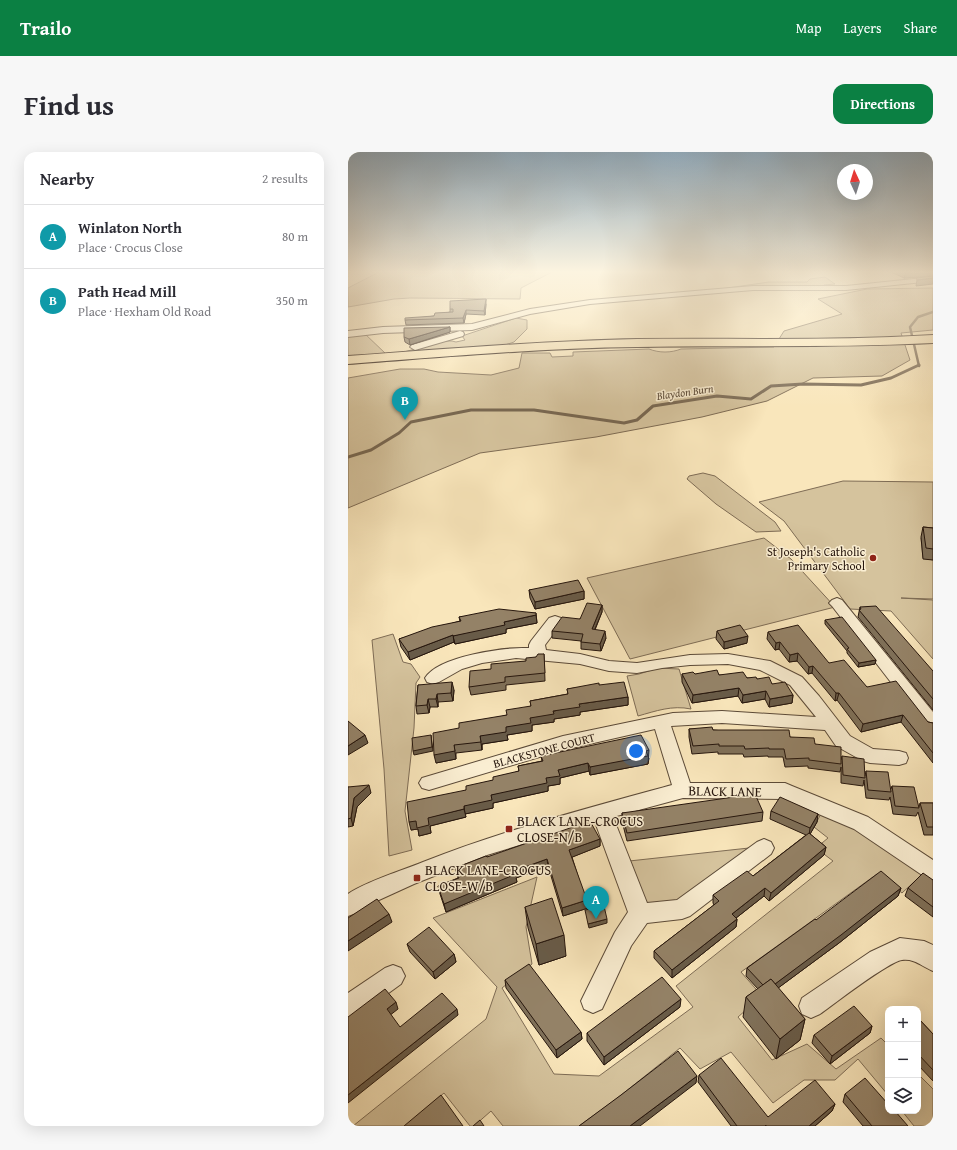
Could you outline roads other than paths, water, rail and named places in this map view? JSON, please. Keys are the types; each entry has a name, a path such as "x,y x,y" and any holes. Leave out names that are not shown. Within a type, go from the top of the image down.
{"main road":[{"path":"348,360 512,348 583,345 839,343 933,339"}],"street":[{"path":"348,334 472,327 514,316"},
{"path":"415,348 452,338 472,327"},
{"path":"838,603 864,639 933,724"},
{"path":"538,654 537,645 555,622"},
{"path":"433,678 456,665 481,658 516,653 580,659 609,666 636,668 690,660 728,659 764,665 796,681 814,700 843,741 870,756 899,758"},
{"name":"BLACKSTONE COURT","path":"429,784 563,743 661,721 722,717 831,724"},
{"path":"661,721 683,790"},
{"name":"BLACK LANE","path":"348,906 360,898 406,878 482,848 601,812 683,790 785,791 861,823 933,871"},
{"path":"601,812 640,914"},
{"path":"640,914 682,910 764,848"},
{"path":"593,1001 623,939 640,914"},
{"path":"811,1006 878,960 900,949 924,952 933,960"},
{"path":"348,1008 393,976"}],"waterway":[{"name":"Blaydon Burn","path":"919,365 910,327 920,316"},
{"name":"Blaydon Burn","path":"348,457 371,450 399,433 411,422 471,410 534,410 624,423 637,420 653,406 717,396 751,399 771,386 803,384 861,385 891,378 919,365"}],"place":[{"name":"Path Head Mill","path":"405,420"},
{"name":"St Joseph's Catholic Primary School","path":"873,558"},
{"name":"BLACK LANE-CROCUS CLOSE-N/B","path":"509,829"},
{"name":"BLACK LANE-CROCUS CLOSE-W/B","path":"417,878"},
{"name":"Winlaton North","path":"596,919"}]}
